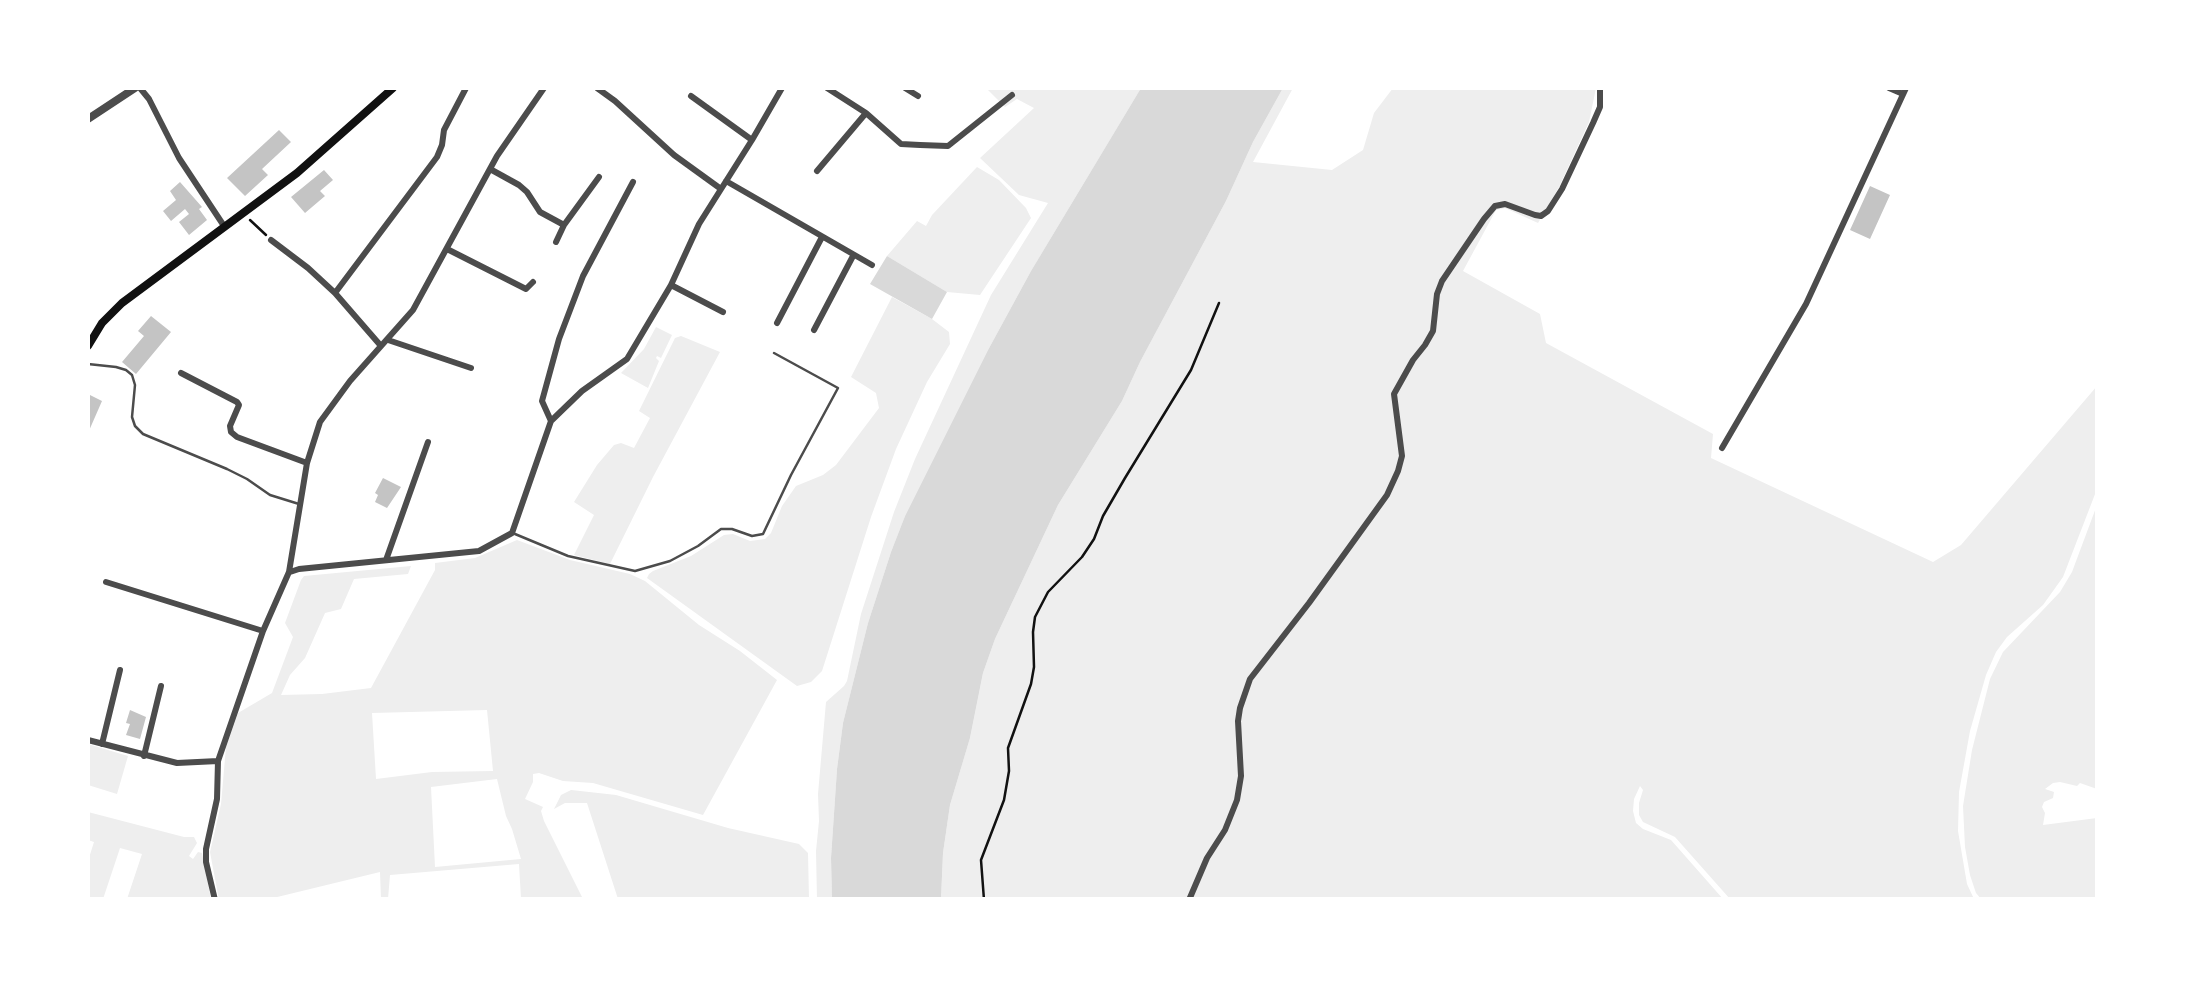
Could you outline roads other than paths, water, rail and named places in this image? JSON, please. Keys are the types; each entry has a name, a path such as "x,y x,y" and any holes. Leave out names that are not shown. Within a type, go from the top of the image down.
{"main road":[{"path":"88,346 122,302 320,155 393,88"}],"street":[{"path":"88,119 137,88 148,99 179,158 224,226"},
{"path":"335,293 437,157 444,130 466,88"},
{"path":"216,900 206,848 217,798 218,760 263,630 289,572 307,464 320,422 414,310 490,169 544,88"},
{"path":"597,88 674,155 872,266"},
{"path":"289,572 478,551 512,533 551,421 582,391 627,358 671,285 699,224 782,88"},
{"path":"827,88 866,113 900,144 948,146 1012,95"},
{"path":"906,88 918,96"},
{"path":"1189,900 1237,800 1241,785 1238,720 1250,679 1386,496 1398,471 1402,456 1394,394 1433,332 1442,280 1492,208 1505,204 1535,216 1548,211 1593,124 1600,106 1600,88"},
{"path":"1722,448 1800,316 1905,91 1889,88"},
{"path":"691,96 752,140"},
{"path":"818,171 866,113"},
{"path":"490,169 520,185 540,212 564,225"},
{"path":"556,242 599,177"},
{"path":"551,421 542,401 559,339 583,276 633,182"},
{"path":"777,323 822,237"},
{"path":"271,240 335,293 381,346"},
{"path":"447,249 526,289 532,282"},
{"path":"814,330 853,256"},
{"path":"671,285 723,312"},
{"path":"388,340 471,368"},
{"path":"181,373 237,402 230,426 236,437 307,464"},
{"path":"386,560 428,442"},
{"path":"106,582 263,630"},
{"path":"102,744 120,670"},
{"path":"144,756 161,686"},
{"path":"88,740 177,763 218,760"}],"lane":[{"path":"512,533 568,556 635,571 684,554 721,530 732,529 752,536 763,534 838,388 774,353"},
{"path":"88,364 116,367 132,375 136,386 132,417 143,434 228,469 270,495 301,504"}]}
